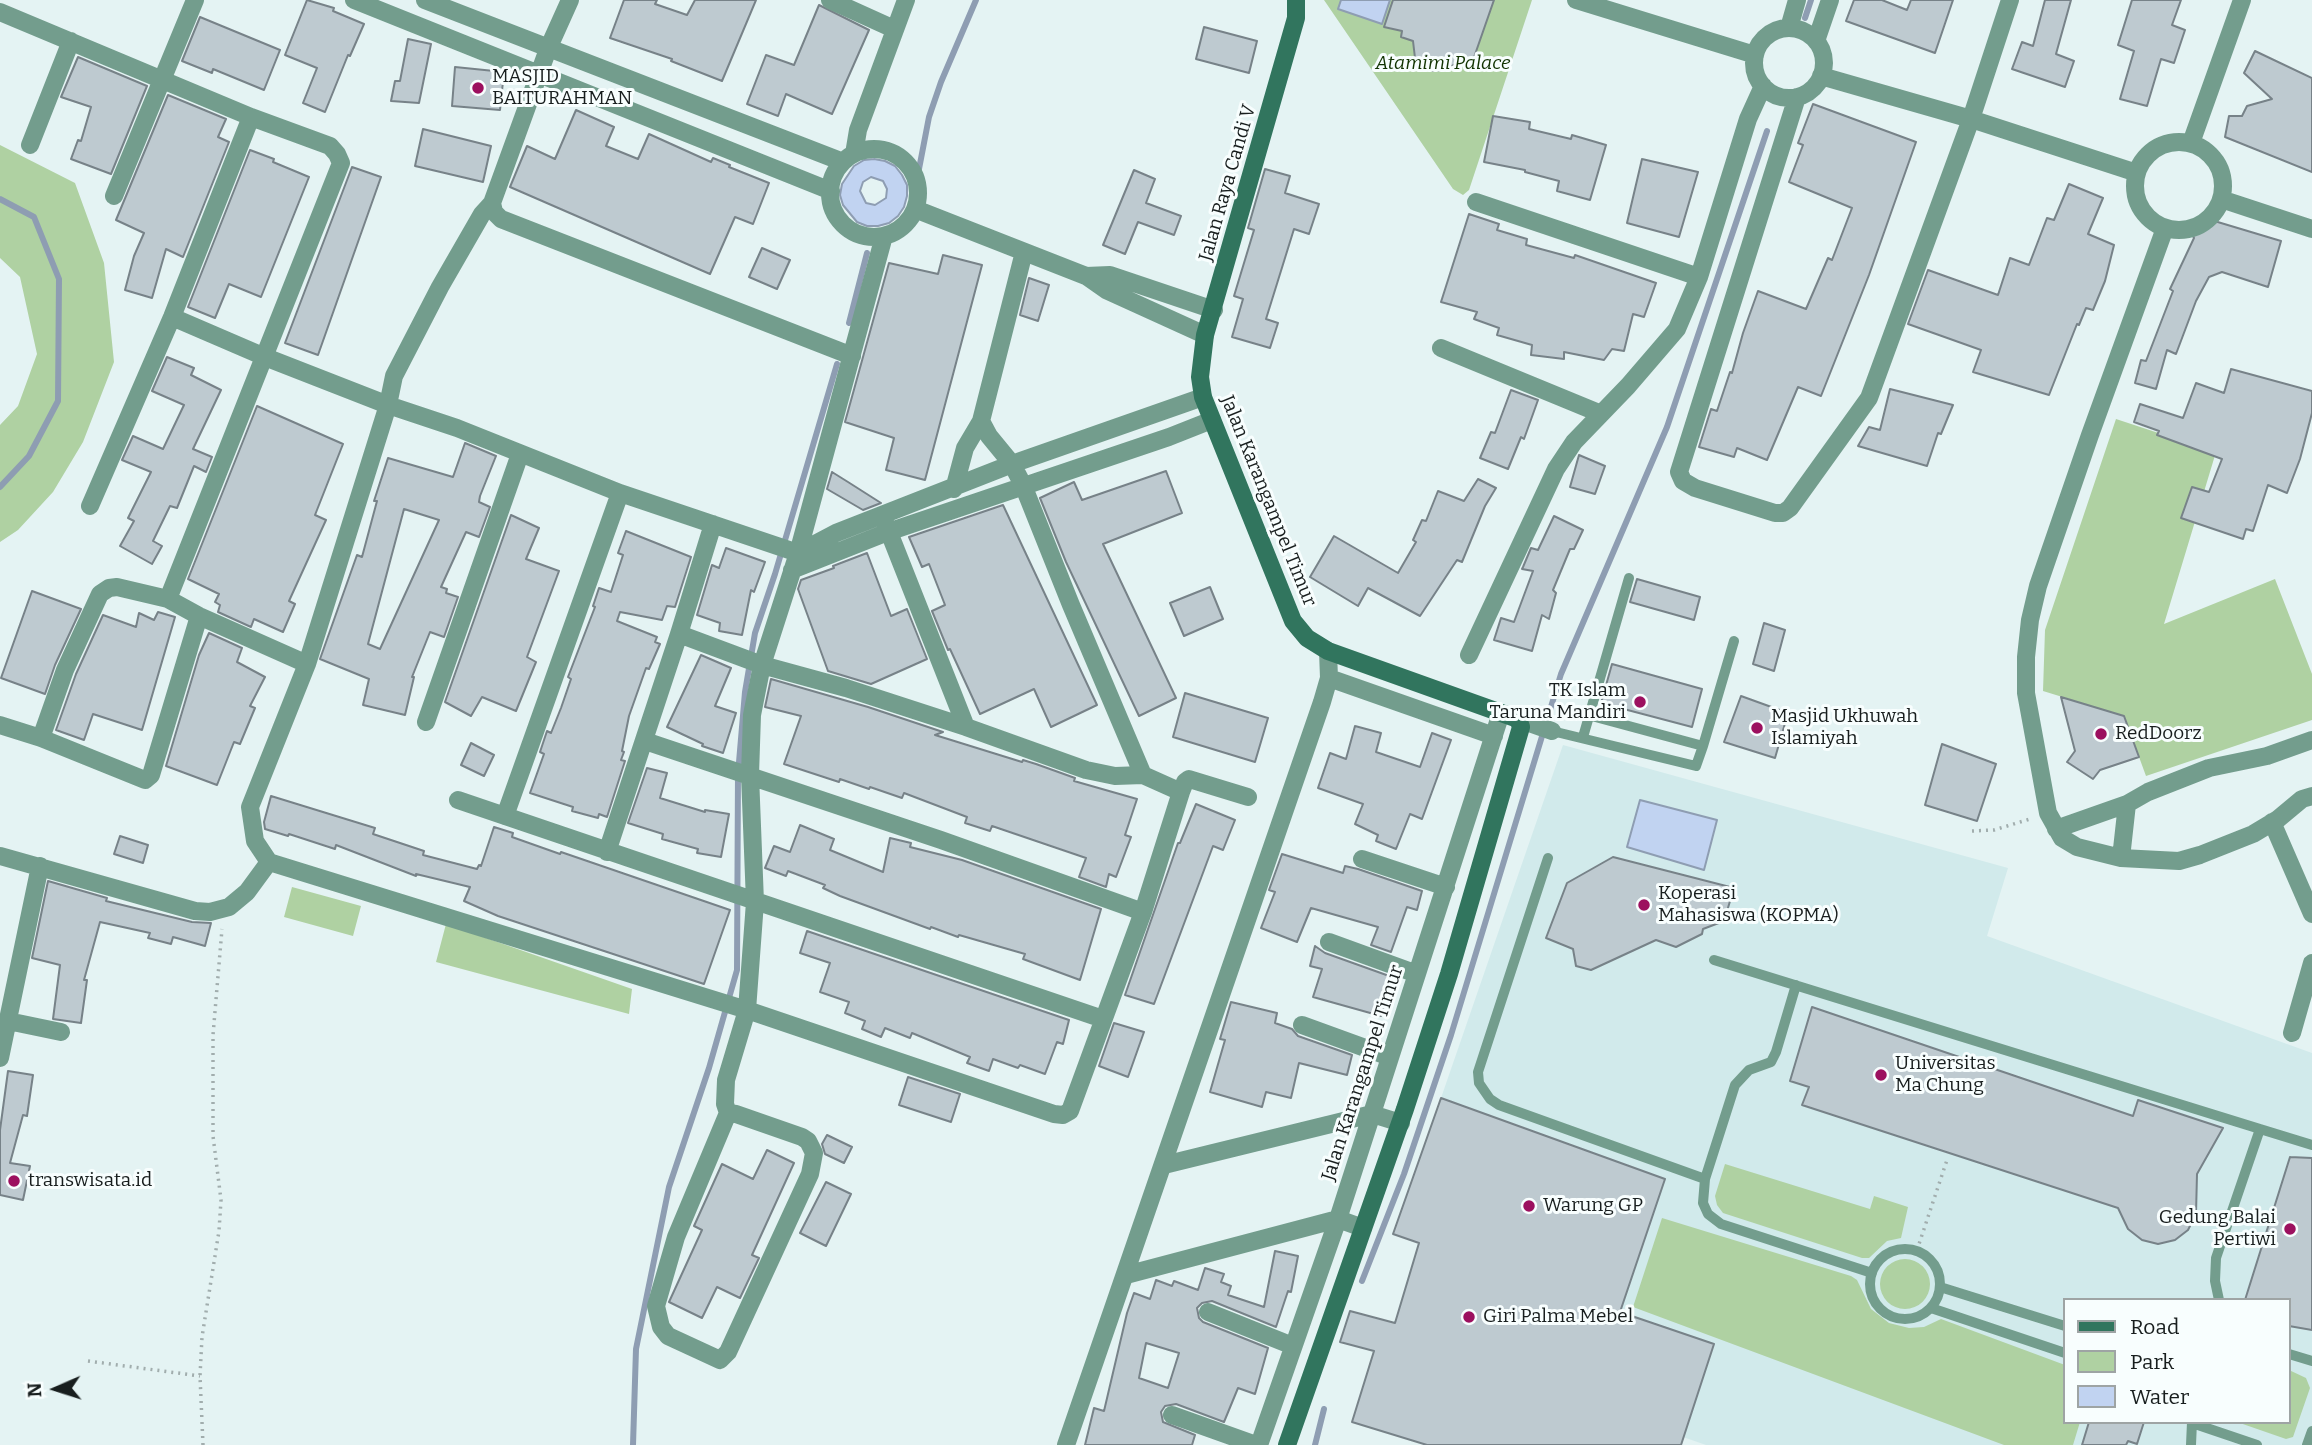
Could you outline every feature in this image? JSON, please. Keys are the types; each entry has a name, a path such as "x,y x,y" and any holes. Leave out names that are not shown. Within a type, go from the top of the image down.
{"street":[{"path":"114,196 195,0"},
{"path":"354,0 831,191"},
{"path":"425,0 723,115 849,158"},
{"path":"570,0 548,49 492,203 482,214 446,277 394,376 388,405 307,664 250,807 255,841 269,862 741,1009 1063,1115 1070,1111 1143,912 1185,782 1189,779 1248,797"},
{"path":"830,0 894,29"},
{"path":"849,158 906,0"},
{"name":"Jalan Raya Candi V","path":"1200,377 1205,335 1296,18 1296,0"},
{"path":"1576,0 1755,55"},
{"path":"1789,28 1797,0"},
{"path":"1816,41 1830,0"},
{"path":"1797,97 1679,472 1683,481 1695,488 1775,513 1783,513 1790,508 1869,398 1971,119 2010,0"},
{"path":"2190,143 2242,0"},
{"path":"0,12 251,117 330,146 341,163 168,599"},
{"path":"1780,29 1799,29 1816,41 1823,57 1821,76 1814,87 1797,97 1779,96 1763,86 1755,71 1755,55 1764,38 1780,29"},
{"path":"30,145 71,41"},
{"path":"1821,76 1971,119 2137,173"},
{"path":"1469,655 1556,469 1574,442 1599,413 1628,386 1677,329 1699,277 1748,119 1763,86"},
{"path":"712,142 723,115"},
{"path":"90,506 172,317 251,117"},
{"path":"2190,143 2208,153 2220,171 2223,184 2221,199 2206,221 2193,228 2165,228 2153,222 2137,200 2137,173 2152,151 2164,144 2190,143"},
{"path":"865,150 888,151 908,164 918,186 915,209 908,222 884,236 864,236 846,226 834,210 831,191 834,175 849,158 865,150"},
{"path":"2221,199 2312,229"},
{"path":"1476,202 1699,277"},
{"path":"492,203 494,212 501,219 852,356"},
{"path":"915,209 1086,276 1106,290 1205,335"},
{"path":"2165,228 2090,435 2038,586 2030,620 2026,693 2052,821 2062,838 2077,847 2121,858 2179,861 2228,845 2272,822 2302,799 2312,796"},
{"path":"728,1113 802,1137 808,1141 814,1153 810,1174 727,1352 720,1360 668,1336 661,1327 656,1306 676,1237 728,1113 725,1104 726,1080 741,1009 741,772 761,665 795,559 884,236"},
{"path":"954,489 965,447 981,421 1024,252"},
{"path":"1086,276 1110,275 1214,310"},
{"path":"172,317 388,405 457,428 620,493 778,547 795,559"},
{"path":"1441,348 1599,413"},
{"name":"Jalan Karangampel Timur","path":"1200,377 1203,397 1293,621 1307,638 1328,651 1552,731"},
{"path":"885,524 954,489 1012,464 1203,397"},
{"path":"795,559 885,524 1023,485 1169,437 1212,419"},
{"path":"981,421 989,436 1012,464 1023,485 1143,775"},
{"path":"426,722 520,454"},
{"path":"505,816 620,493"},
{"path":"607,852 713,524"},
{"path":"885,524 966,727"},
{"path":"41,738 65,670 100,594 109,588 117,587 168,599 307,664"},
{"path":"0,725 41,738 145,780 151,775 199,615"},
{"path":"679,634 740,658 846,688 1086,770 1115,776 1143,775 1181,792"},
{"path":"1066,1445 1329,678 1328,651"},
{"path":"1329,678 1494,736"},
{"path":"1287,1445 1401,1123 1449,974 1520,735 1521,727 1517,719"},
{"name":"Jalan Karangampel Timur","path":"1258,1445 1338,1219 1494,736 1517,719"},
{"path":"2052,821 2127,804 2148,792 2209,768 2267,757 2312,740"},
{"path":"645,741 1143,912"},
{"path":"458,800 1103,1018"},
{"path":"2121,858 2127,804"},
{"path":"2272,822 2312,914"},
{"path":"0,856 195,911 210,912 223,910 247,892 269,862"},
{"path":"1362,859 1446,887"},
{"path":"0,1058 40,866"},
{"path":"1329,942 1417,974"},
{"path":"2292,1033 2312,963"},
{"path":"8,1021 61,1032"},
{"path":"1302,1025 1390,1057"},
{"path":"1164,1165 1372,1114 1401,1123"},
{"path":"1126,1275 1338,1219 1363,1228"},
{"path":"1208,1312 1293,1346"},
{"path":"1172,1415 1258,1445"}],"lane":[{"path":"1583,737 1629,578"},
{"path":"1552,731 1696,766 1734,641"},
{"path":"1588,715 1703,746"},
{"path":"1548,858 1478,1072 1479,1083 1490,1100 1499,1105 1704,1179"},
{"path":"1714,960 2312,1145"},
{"path":"1796,985 1771,1062 1749,1070 1735,1085 1704,1179 1703,1203 1708,1214 1721,1224 1872,1273"},
{"path":"2219,1298 2215,1281 2216,1258 2260,1129"},
{"path":"1908,1248 1917,1250 1937,1269 1940,1287 1936,1302 1915,1318 1896,1318 1887,1314 1874,1301 1871,1292 1872,1273 1882,1257 1890,1252 1908,1248"},
{"path":"1940,1287 2064,1326"},
{"path":"1931,1308 2064,1353"},
{"path":"2291,1355 2312,1361"},
{"path":"2191,1445 2192,1424"},
{"path":"2195,1424 2257,1445"}],"path":[{"path":"1972,831 2052,821"},
{"path":"203,1445 200,1376 202,1337 219,1231 221,1200 213,1136 213,1035 223,910"},
{"path":"1917,1250 1947,1160"},
{"path":"88,1361 200,1376"}],"shaded area":[{"name":"Universitas Ma Chung","path":"1563,745 2008,868 1987,936 2312,1053 2312,1445 1706,1445 1683,1437 1620,1312 1665,1179 1441,1098"}],"green space":[{"name":"Atamimi Palace","path":"1324,0 1532,0 1469,190 1463,195 1453,189"},
{"path":"0,145 75,183 104,263 114,362 83,442 53,492 18,530 0,542 0,425 18,406 37,354 20,277 0,258"},
{"path":"2116,419 2216,452 2164,624 2275,579 2312,674 2312,720 2146,776 2124,716 2043,691 2045,630"},
{"path":"292,887 361,906 353,936 284,917"},
{"path":"446,924 632,989 629,1014 436,962"},
{"path":"1725,1164 1870,1209 1874,1196 1908,1207 1901,1238 1887,1241 1869,1258 1862,1258 1723,1213 1715,1196"},
{"path":"1662,1218 1851,1276 1857,1280 1871,1309 1889,1323 1909,1328 1924,1327 1941,1319 2064,1365 2064,1424 2079,1424 2073,1445 2004,1445 1633,1307"},
{"path":"1905,1259 1923,1266 1930,1284 1923,1302 1905,1309 1887,1302 1880,1284 1887,1266"},
{"path":"2291,1371 2306,1378 2310,1388 2293,1437 2286,1439 2243,1424 2291,1424"}],"water":[{"path":"1341,0 1390,0 1382,24 1338,9"},
{"path":"864,160 885,161 895,166 907,185 904,207 889,223 867,226 857,222 843,205 840,195 842,184 854,166","holes":["871,177 883,181 887,189 886,198 875,205 866,203 860,191 863,182"]},
{"path":"1640,800 1717,820 1704,870 1627,847"}],"building":[{"path":"307,0 334,8 333,11 364,24 325,112 303,103 317,68 285,55"},
{"path":"624,0 657,0 655,4 687,15 695,0 756,0 722,81 671,61 672,59 610,38"},
{"path":"1393,0 1494,0 1471,66 1460,61 1445,70 1433,71 1422,66 1415,58 1413,41 1401,37 1402,31 1384,27"},
{"path":"1854,0 1882,0 1907,10 1911,0 1953,0 1935,53 1846,21"},
{"path":"2045,0 2071,0 2056,54 2074,61 2065,87 2012,69 2022,42 2033,46"},
{"path":"2132,0 2181,0 2172,25 2185,30 2174,63 2161,59 2147,106 2120,99 2134,51 2118,45"},
{"path":"819,5 869,30 832,114 786,94 778,116 747,104 766,55 794,65"},
{"path":"200,17 280,50 264,90 213,69 212,73 182,61"},
{"path":"1204,27 1257,41 1249,73 1196,59"},
{"path":"408,39 431,44 419,103 391,101 395,81 400,81"},
{"path":"2255,51 2312,78 2312,172 2225,137 2229,116 2242,116 2247,106 2272,99 2244,73"},
{"path":"78,57 147,86 111,174 71,159 78,140 81,141 91,107 61,97"},
{"name":"MASJID BAITURAHMAN","path":"455,67 504,72 500,110 452,106"},
{"path":"168,95 226,119 218,137 229,142 183,257 166,249 152,298 125,290 134,256 144,233 116,220"},
{"path":"1813,104 1916,142 1869,275 1821,396 1798,387 1767,460 1737,448 1734,457 1699,447 1711,409 1717,411 1730,372 1732,373 1758,291 1806,309 1828,258 1832,260 1852,208 1789,182 1803,145 1798,143"},
{"path":"576,110 614,127 606,146 638,159 649,134 711,162 713,158 769,183 753,224 735,217 710,274 510,187 527,146 555,159"},
{"path":"1493,116 1530,122 1529,129 1571,139 1572,135 1606,145 1590,200 1557,191 1559,181 1525,170 1484,162"},
{"path":"423,129 491,146 483,182 415,166"},
{"path":"250,150 309,177 261,297 229,284 215,318 188,307"},
{"path":"1642,159 1698,172 1679,237 1627,223"},
{"path":"352,167 381,177 318,355 285,343"},
{"path":"1265,169 1290,176 1285,193 1319,204 1309,234 1294,229 1266,319 1278,323 1270,348 1232,337 1243,299 1234,296 1254,230 1248,228"},
{"path":"1134,170 1155,179 1146,203 1181,216 1174,235 1138,222 1125,254 1103,245"},
{"path":"2069,184 2103,198 2088,234 2114,245 2105,281 2093,310 2086,308 2079,325 2077,324 2049,395 1973,372 1981,350 1908,324 1928,270 1998,295 2010,258 2029,265 2047,218 2054,220"},
{"path":"1469,214 1499,224 1497,230 1527,239 1526,245 1574,258 1575,255 1656,283 1644,317 1633,314 1624,351 1612,349 1604,360 1564,352 1564,359 1531,355 1532,345 1497,335 1499,328 1474,319 1477,312 1441,302"},
{"path":"2211,220 2281,241 2268,287 2222,272 2209,277 2196,301 2176,354 2167,350 2156,389 2135,383 2141,360 2146,361 2173,291 2170,289 2194,238 2190,230"},
{"path":"762,248 790,260 777,289 749,277"},
{"path":"943,255 982,265 925,480 886,470 894,438 845,422 889,263 938,274"},
{"path":"1029,278 1049,285 1038,321 1020,315"},
{"path":"167,357 194,368 191,375 221,390 193,449 212,457 206,472 194,466 177,508 170,506 153,541 162,546 152,564 120,546 134,521 128,518 151,472 122,460 133,436 163,449 184,405 152,391"},
{"path":"2231,369 2312,391 2312,413 2300,459 2287,493 2268,485 2253,531 2246,529 2243,539 2181,518 2192,487 2209,492 2222,459 2157,435 2159,431 2134,422 2140,404 2183,418 2196,383 2224,393"},
{"path":"1890,389 1953,405 1941,434 1938,433 1927,466 1858,446 1869,427 1880,430"},
{"path":"1511,390 1538,400 1524,439 1521,437 1508,469 1480,458 1491,432 1495,433"},
{"path":"257,406 343,444 315,515 326,520 289,601 295,604 283,632 254,619 251,627 218,612 220,605 215,602 219,594 188,579"},
{"path":"465,443 496,456 480,496 479,502 490,507 479,537 466,532 441,587 447,589 446,593 458,597 444,637 430,632 412,677 405,715 363,705 369,679 320,659 357,555 362,557 377,501 374,501 388,458 453,477","holes":["404,509 439,520 380,649 368,644"]},
{"path":"1579,455 1605,466 1595,494 1570,487"},
{"path":"1166,471 1182,513 1103,544 1176,698 1139,716 1066,562 1040,498 1074,482 1082,500"},
{"path":"832,472 881,503 863,510 827,489"},
{"path":"1478,479 1496,488 1485,506 1462,562 1457,560 1420,616 1368,588 1358,606 1310,577 1334,536 1398,573 1416,542 1413,540 1422,520 1426,521 1438,491 1464,501"},
{"path":"1003,505 1097,705 1051,727 1034,689 980,714 932,611 945,605 929,564 922,567 909,537"},
{"path":"511,515 539,528 526,559 559,571 527,657 536,662 516,711 482,697 471,716 445,702"},
{"path":"1554,516 1583,530 1574,549 1570,549 1553,590 1556,593 1549,619 1542,615 1532,651 1494,640 1501,618 1514,622 1533,571 1522,569 1531,548 1538,550"},
{"path":"626,531 691,557 675,607 667,606 662,620 620,612 617,621 657,637 655,642 660,644 649,669 646,668 629,716 621,760 625,761 607,817 599,814 598,818 572,811 573,807 530,793 544,754 540,752 547,731 551,733 561,708 571,679 568,677 595,607 593,606 599,588 611,592 623,555 618,553"},
{"path":"726,548 765,562 754,592 751,590 742,635 719,631 720,623 697,615 712,565 719,568"},
{"path":"867,553 891,616 907,609 927,659 871,684 828,671 798,589 801,580"},
{"path":"1637,579 1700,597 1694,620 1630,602"},
{"path":"1210,587 1223,619 1184,636 1170,603"},
{"path":"32,591 81,609 55,665 45,694 1,678"},
{"path":"158,612 175,617 142,730 93,714 84,740 56,730 76,674 103,615 136,627 139,613 154,620"},
{"path":"1764,623 1785,630 1774,671 1753,664"},
{"path":"209,633 242,648 237,662 265,677 250,706 255,708 240,744 234,742 217,785 166,766 199,655"},
{"path":"701,655 731,668 715,706 736,713 723,753 702,746 703,744 667,727"},
{"path":"1612,664 1702,689 1692,727 1601,703"},
{"path":"771,679 868,707 943,732 935,735 1036,764 1075,778 1074,781 1137,799 1125,835 1131,837 1116,877 1109,874 1106,887 1079,877 1086,858 992,826 990,831 965,823 967,817 904,793 902,798 784,764 801,716 765,707"},
{"path":"1185,693 1268,718 1255,762 1173,737"},
{"name":"Masjid Ukhuwah Islamiyah","path":"1741,696 1788,713 1775,758 1724,742"},
{"name":"RedDoorz","path":"2061,697 2124,716 2139,757 2100,770 2093,779 2067,762 2075,751"},
{"path":"1355,726 1381,733 1376,752 1420,767 1432,733 1451,740 1422,819 1410,814 1396,849 1376,841 1378,835 1355,824 1363,804 1318,788 1330,753 1346,759"},
{"path":"471,743 494,755 484,776 461,765"},
{"path":"1942,744 1996,764 1977,821 1925,805"},
{"path":"647,768 667,773 660,798 705,812 729,814 721,857 697,853 698,849 662,839 663,834 628,823"},
{"path":"271,796 375,828 373,834 424,851 423,855 477,869 481,866 494,827 513,833 512,837 560,854 561,852 730,910 704,984 498,916 464,901 470,887 416,876 336,845 335,849 265,829 264,822"},
{"path":"1196,804 1235,820 1223,850 1213,846 1154,1004 1125,995 1178,843"},
{"path":"800,825 834,839 830,850 883,872 890,838 911,843 910,847 962,860 1101,909 1080,980 1023,959 1025,954 959,935 958,937 931,927 930,929 840,896 823,888 825,885 788,871 786,876 765,868 774,846 790,852"},
{"path":"120,836 148,845 143,863 114,854"},
{"path":"1282,854 1343,873 1345,866 1358,869 1422,891 1417,910 1407,907 1391,952 1371,945 1378,927 1311,908 1297,942 1261,928 1275,892 1269,890"},
{"name":"Koperasi Mahasiswa (KOPMA)","path":"1613,857 1734,888 1724,921 1703,929 1702,934 1676,947 1656,940 1591,970 1576,966 1573,949 1546,938 1567,883"},
{"path":"48,881 107,898 106,901 192,922 211,923 205,946 173,937 171,944 148,938 150,933 100,922 84,980 87,980 81,1023 53,1019 60,965 32,958"},
{"path":"807,931 1069,1020 1063,1044 1057,1042 1045,1074 993,1059 989,1071 967,1063 970,1057 912,1033 910,1038 885,1028 881,1037 862,1029 865,1021 845,1013 849,1002 820,992 830,963 800,953"},
{"path":"1315,946 1325,953 1392,977 1381,1016 1313,997 1322,969 1310,966"},
{"path":"1231,1002 1277,1013 1275,1023 1292,1029 1298,1036 1352,1055 1347,1075 1299,1063 1291,1098 1266,1092 1262,1107 1210,1092 1225,1040 1220,1039"},
{"path":"1812,1007 2133,1116 2138,1100 2223,1128 2197,1174 2196,1214 2188,1230 2175,1240 2158,1244 2142,1240 2128,1229 2118,1208 1802,1105 1809,1087 1790,1081"},
{"path":"1114,1023 1144,1032 1128,1077 1099,1066"},
{"path":"8,1071 33,1075 27,1116 23,1115 10,1163 30,1166 23,1200 0,1195 0,1130"},
{"path":"908,1077 960,1094 951,1122 899,1105"},
{"path":"1441,1098 1665,1179 1620,1312 1714,1344 1681,1445 1427,1445 1352,1422 1374,1351 1340,1342 1350,1311 1395,1323 1419,1243 1393,1234"},
{"path":"827,1135 852,1147 844,1163 825,1154 822,1144"},
{"path":"767,1150 794,1163 752,1255 759,1258 740,1298 717,1287 702,1318 669,1302 702,1230 694,1226 722,1164 753,1179"},
{"name":"Gedung Balai Pertiwi","path":"2290,1157 2312,1158 2312,1330 2291,1326 2291,1298 2246,1298"},
{"path":"826,1182 851,1194 826,1246 800,1233"},
{"path":"1275,1251 1298,1256 1291,1292 1288,1291 1276,1327 1212,1301 1202,1303 1197,1308 1199,1318 1203,1322 1268,1348 1255,1394 1238,1388 1224,1422 1176,1404 1165,1406 1161,1412 1163,1422 1195,1435 1192,1445 1085,1445 1094,1408 1104,1411 1134,1293 1150,1299 1156,1280 1172,1286 1174,1281 1198,1290 1205,1268 1224,1274 1221,1282 1231,1286 1228,1295 1264,1307","holes":["1146,1343 1179,1353 1168,1388 1139,1378"]},
{"path":"2088,1424 2143,1424 2137,1444 2128,1441 2126,1445 2082,1445"}],"waterway":[{"path":"919,169 929,117 976,0"},
{"path":"1805,18 1811,0"},
{"path":"1362,1281 1404,1174 1451,1035 1561,674 1667,427 1767,131"},
{"path":"0,199 34,217 59,279 58,401 29,456 0,487"},
{"path":"849,323 867,253"},
{"path":"633,1445 636,1349 669,1187 709,1068 737,970 738,774 745,692 755,633 837,364"},
{"path":"1315,1445 1324,1409"}],"place":[{"name":"MASJID BAITURAHMAN","path":"478,88"},
{"name":"TK Islam Taruna Mandiri","path":"1640,702"},
{"name":"Masjid Ukhuwah Islamiyah","path":"1757,728"},
{"name":"RedDoorz","path":"2101,734"},
{"name":"Koperasi Mahasiswa (KOPMA)","path":"1644,905"},
{"name":"Universitas Ma Chung","path":"1881,1075"},
{"name":"transwisata.id","path":"14,1181"},
{"name":"Warung GP","path":"1529,1206"},
{"name":"Gedung Balai Pertiwi","path":"2290,1229"},
{"name":"Giri Palma Mebel","path":"1469,1317"}]}
